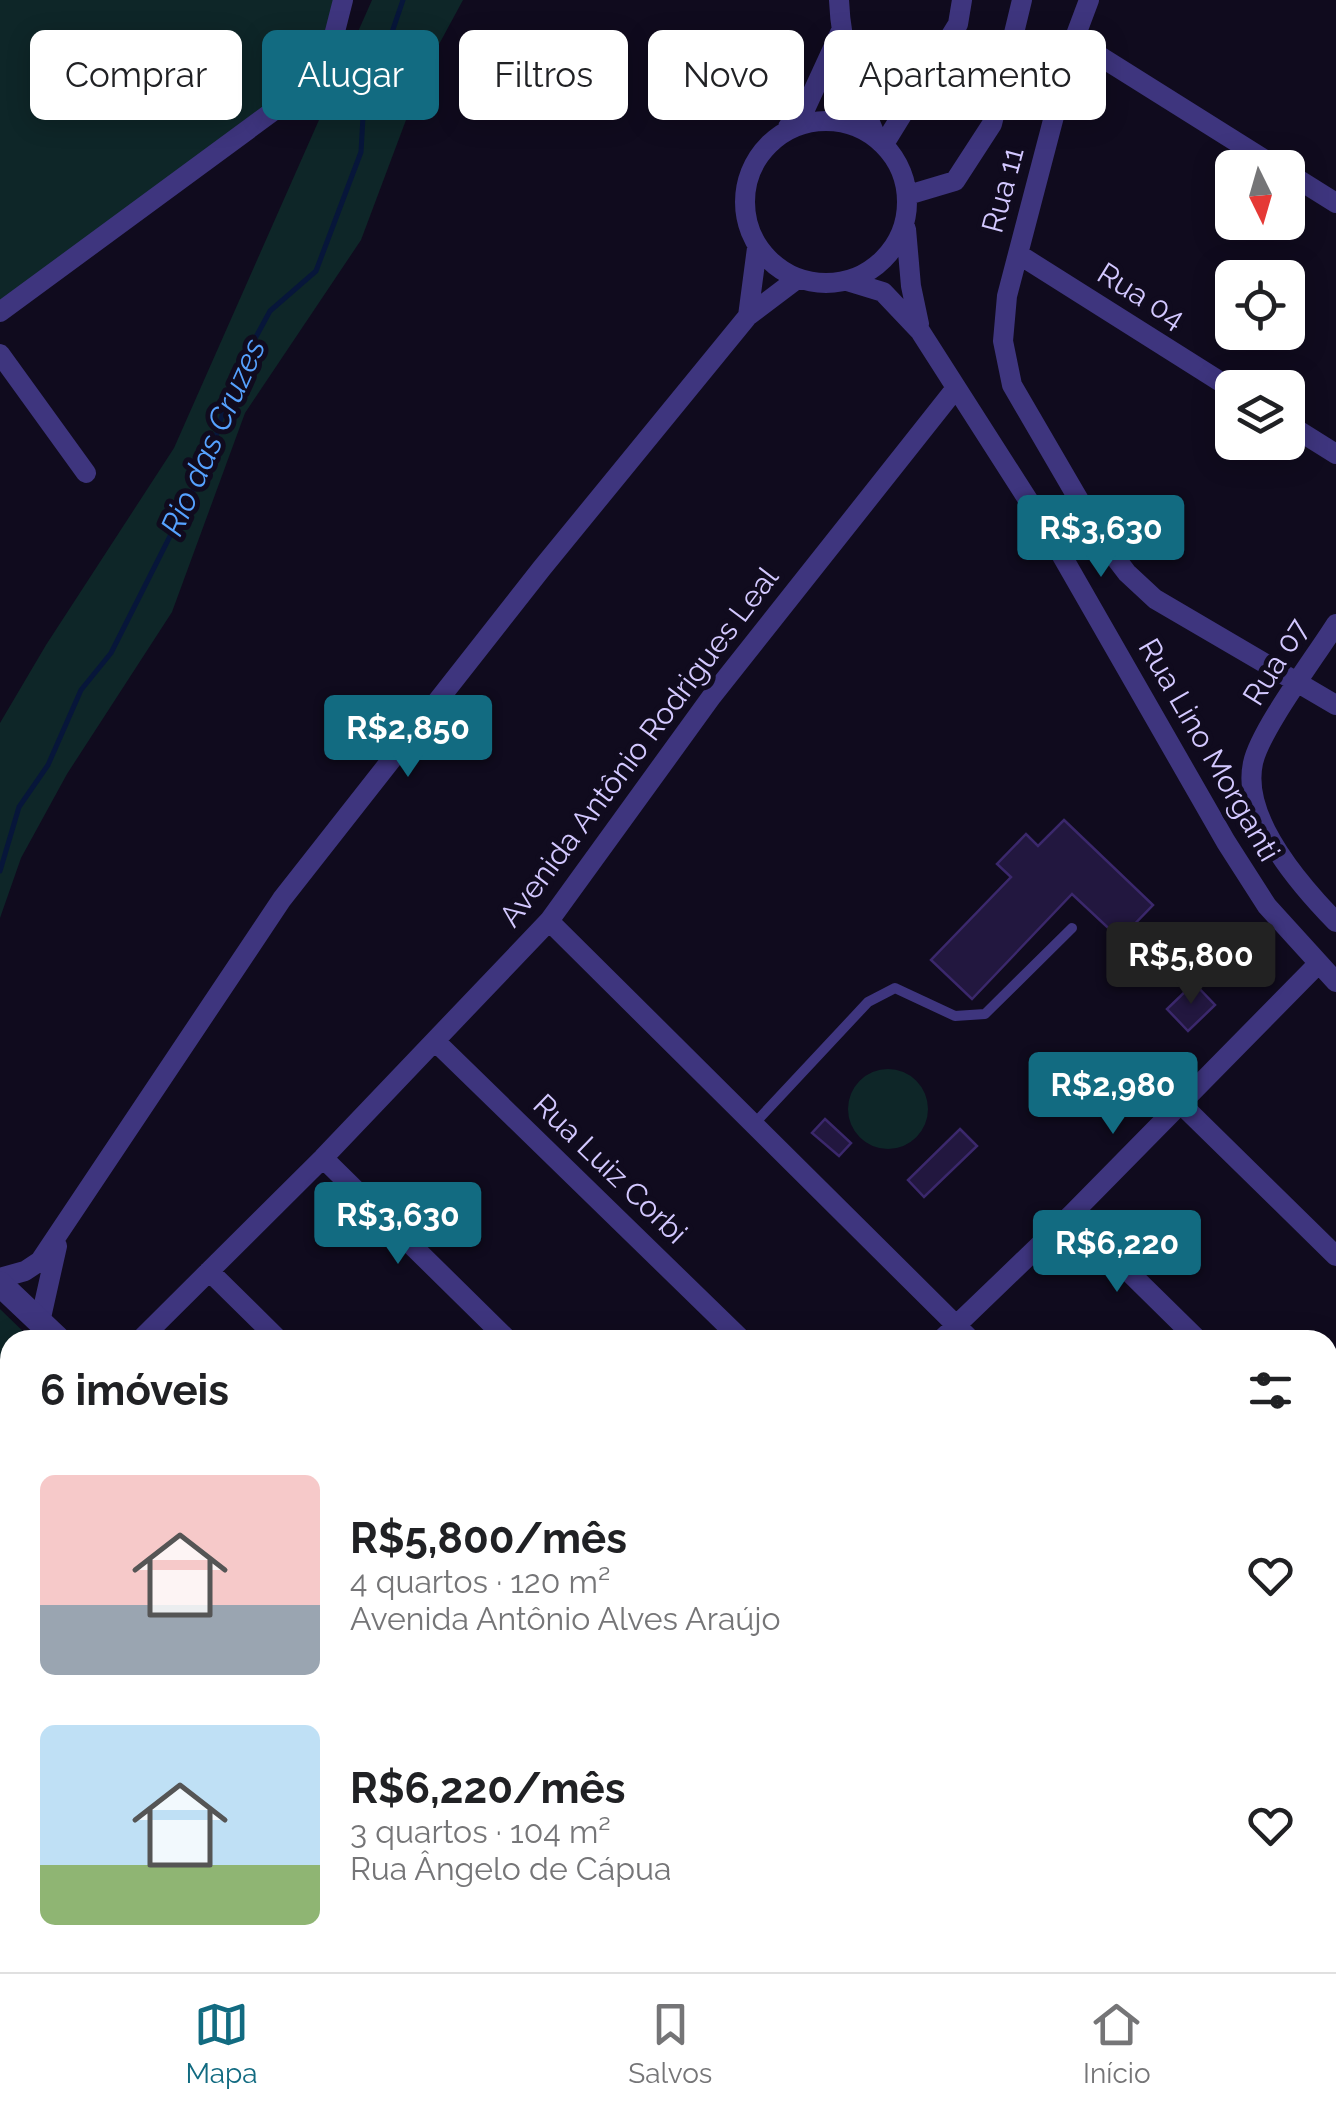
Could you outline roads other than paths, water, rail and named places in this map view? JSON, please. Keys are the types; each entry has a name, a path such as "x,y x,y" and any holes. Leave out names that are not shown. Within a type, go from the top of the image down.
{"street":[{"path":"0,312 310,84 328,58 344,0"},
{"path":"839,0 840,30"},
{"path":"880,142 958,24 962,0"},
{"path":"908,196 956,181 992,124 1022,0"},
{"name":"Rua 11","path":"1078,30 1089,0"},
{"path":"1106,60 1249,150"},
{"path":"824,68 806,107 764,149 750,170 744,195 746,221 758,248 772,264 797,279 819,284 847,282 883,292 920,331"},
{"path":"870,120 880,142 900,168 908,196 910,286 920,331"},
{"name":"Rua 11","path":"1053,120 1006,296 1003,340 1012,384 1104,543 1154,600 1336,705"},
{"path":"784,132 808,122 833,121 861,128 880,142"},
{"path":"1305,184 1336,204"},
{"path":"847,282 873,270 893,250 906,224"},
{"path":"748,316 758,248"},
{"name":"Rua 04","path":"1018,254 1215,378"},
{"path":"49,1330 0,1281 40,1261 59,1237 282,899 542,568 748,316 797,279"},
{"name":"Rua Lino Morganti","path":"920,331 1046,528 1226,842 1267,906 1336,982"},
{"path":"0,354 86,473"},
{"name":"Avenida Antônio Rodrigues Leal","path":"150,1330 324,1158 549,921 712,696 956,388"},
{"path":"1305,435 1336,454"},
{"name":"Rua 07","path":"1336,624 1258,749 1252,789 1259,815 1283,858 1336,922"},
{"path":"549,921 754,1125 951,1330"},
{"path":"961,1330 1318,964"},
{"name":"Rua Luiz Corbi","path":"436,1042 732,1330"},
{"path":"1181,1104 1336,1256"},
{"path":"324,1158 498,1330"},
{"path":"1071,1215 1188,1330"},
{"path":"50,1330 59,1237"},
{"path":"209,1271 269,1330"}],"lane":[{"path":"754,1125 868,1002 895,988 956,1016 985,1014 1072,928"}],"waterway":[{"name":"Rio das Cruzes","path":"0,871 19,807 48,765 81,690 111,653 210,457 232,381 270,311 316,271 361,152 363,117 403,0"}]}
